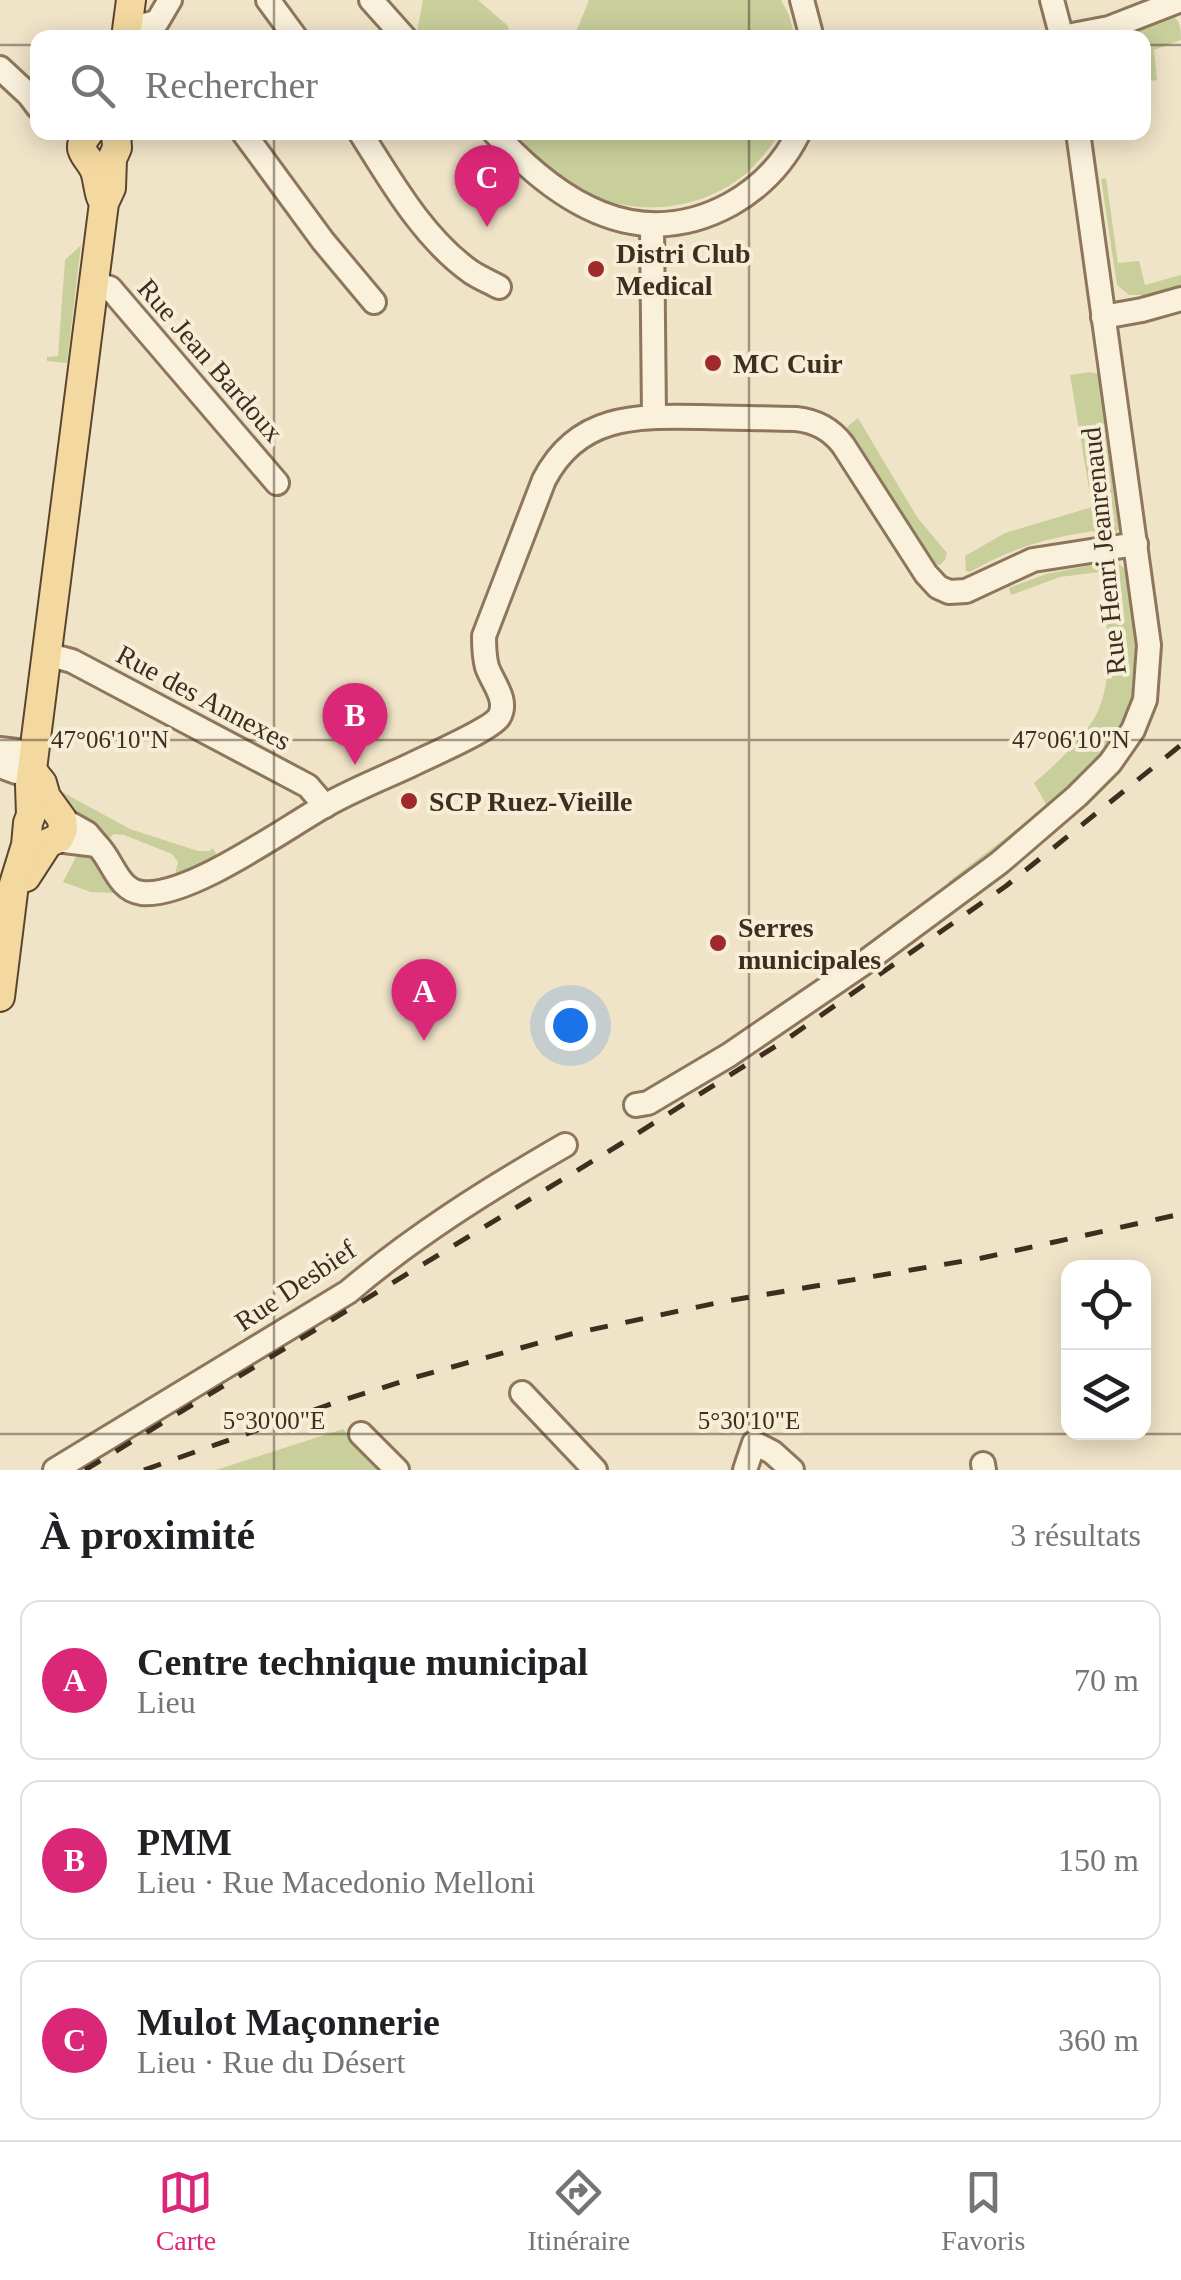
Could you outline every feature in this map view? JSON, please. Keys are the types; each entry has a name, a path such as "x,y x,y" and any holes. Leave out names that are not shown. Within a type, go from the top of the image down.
{"main road":[{"path":"0,997 13,903 34,862 46,826 30,785 104,203 97,143"}],"street":[{"path":"128,20 163,30 170,0"},
{"path":"268,0 290,30"},
{"path":"371,0 398,30"},
{"path":"802,0 810,30"},
{"path":"1052,0 1060,30"},
{"path":"1099,30 1181,0"},
{"path":"0,68 30,95"},
{"path":"249,140 323,241 374,302"},
{"path":"365,140 411,210 436,240 472,272 499,287"},
{"path":"501,140 521,162 573,202 619,220 652,226 695,219 737,200 769,176 795,140"},
{"name":"Rue Henri Jeanrenaud","path":"636,1105 648,1103 729,1056 999,863 1096,779 1133,730 1146,700 1149,645 1079,140"},
{"path":"652,226 654,416"},
{"name":"Rue Jean Bardoux","path":"95,284 110,288 277,482"},
{"path":"1103,317 1181,299"},
{"path":"46,826 97,844 127,886 143,893 170,891 214,871 325,806 495,722 502,704 486,664 484,636 551,468 582,436 616,421 654,416 796,419 825,428 843,445 926,574 949,592 966,591 1045,556 1136,544"},
{"name":"Rue des Annexes","path":"46,654 72,661 308,786 325,806"},
{"path":"0,749 34,762"},
{"path":"0,766 16,772 34,762"},
{"name":"Rue Desbief","path":"55,1470 348,1292 383,1262 475,1198 565,1145"},
{"path":"522,1393 595,1470"},
{"path":"362,1434 397,1470"},
{"path":"745,1470 754,1443 772,1452 792,1470"}],"green space":[{"path":"423,0 478,0 509,30 417,30"},
{"path":"589,0 781,0 793,30 577,30"},
{"path":"1169,15 1178,22 1181,40 1154,50 1157,80 1151,81 1151,30 1128,30"},
{"path":"522,140 775,140 739,179 698,200 675,205 629,206 607,201 585,193 545,164"},
{"path":"1106,178 1118,263 1139,261 1145,285 1181,275 1181,290 1143,302 1141,295 1129,295 1117,285 1101,179"},
{"path":"81,245 67,363 47,361 47,357 58,356 65,260"},
{"path":"1090,372 1102,378 1123,521 1119,529 1097,541 1094,531 1045,541 966,571 965,556 1005,533 1092,507 1070,375"},
{"path":"858,418 917,517 947,553 940,565 932,564 847,427"},
{"path":"1098,556 1128,571 1140,646 1136,703 1113,746 1064,802 952,886 948,882 1047,806 1034,783 1092,722 1107,680 1108,644 1100,572 1060,577 1011,595 1009,588 1046,574 1097,564"},
{"path":"53,787 130,829 198,851 213,848 219,860 177,880 178,862 172,854 124,835 114,834 108,839 81,823"},
{"path":"78,853 92,859 114,893 91,892 63,882"},
{"path":"343,1429 382,1470 216,1470"}],"railway":[{"path":"85,1470 787,1039 1006,886 1181,745"},
{"path":"144,1470 328,1405 571,1334 721,1302 982,1258 1181,1214"}],"place":[{"name":"Mulot Maçonnerie","path":"487,227"},
{"name":"Distri Club Medical","path":"596,269"},
{"name":"MC Cuir","path":"713,363"},
{"name":"PMM","path":"355,765"},
{"name":"SCP Ruez-Vieille","path":"409,801"},
{"name":"Serres municipales","path":"718,943"},
{"name":"Centre technique municipal","path":"424,1041"}]}
